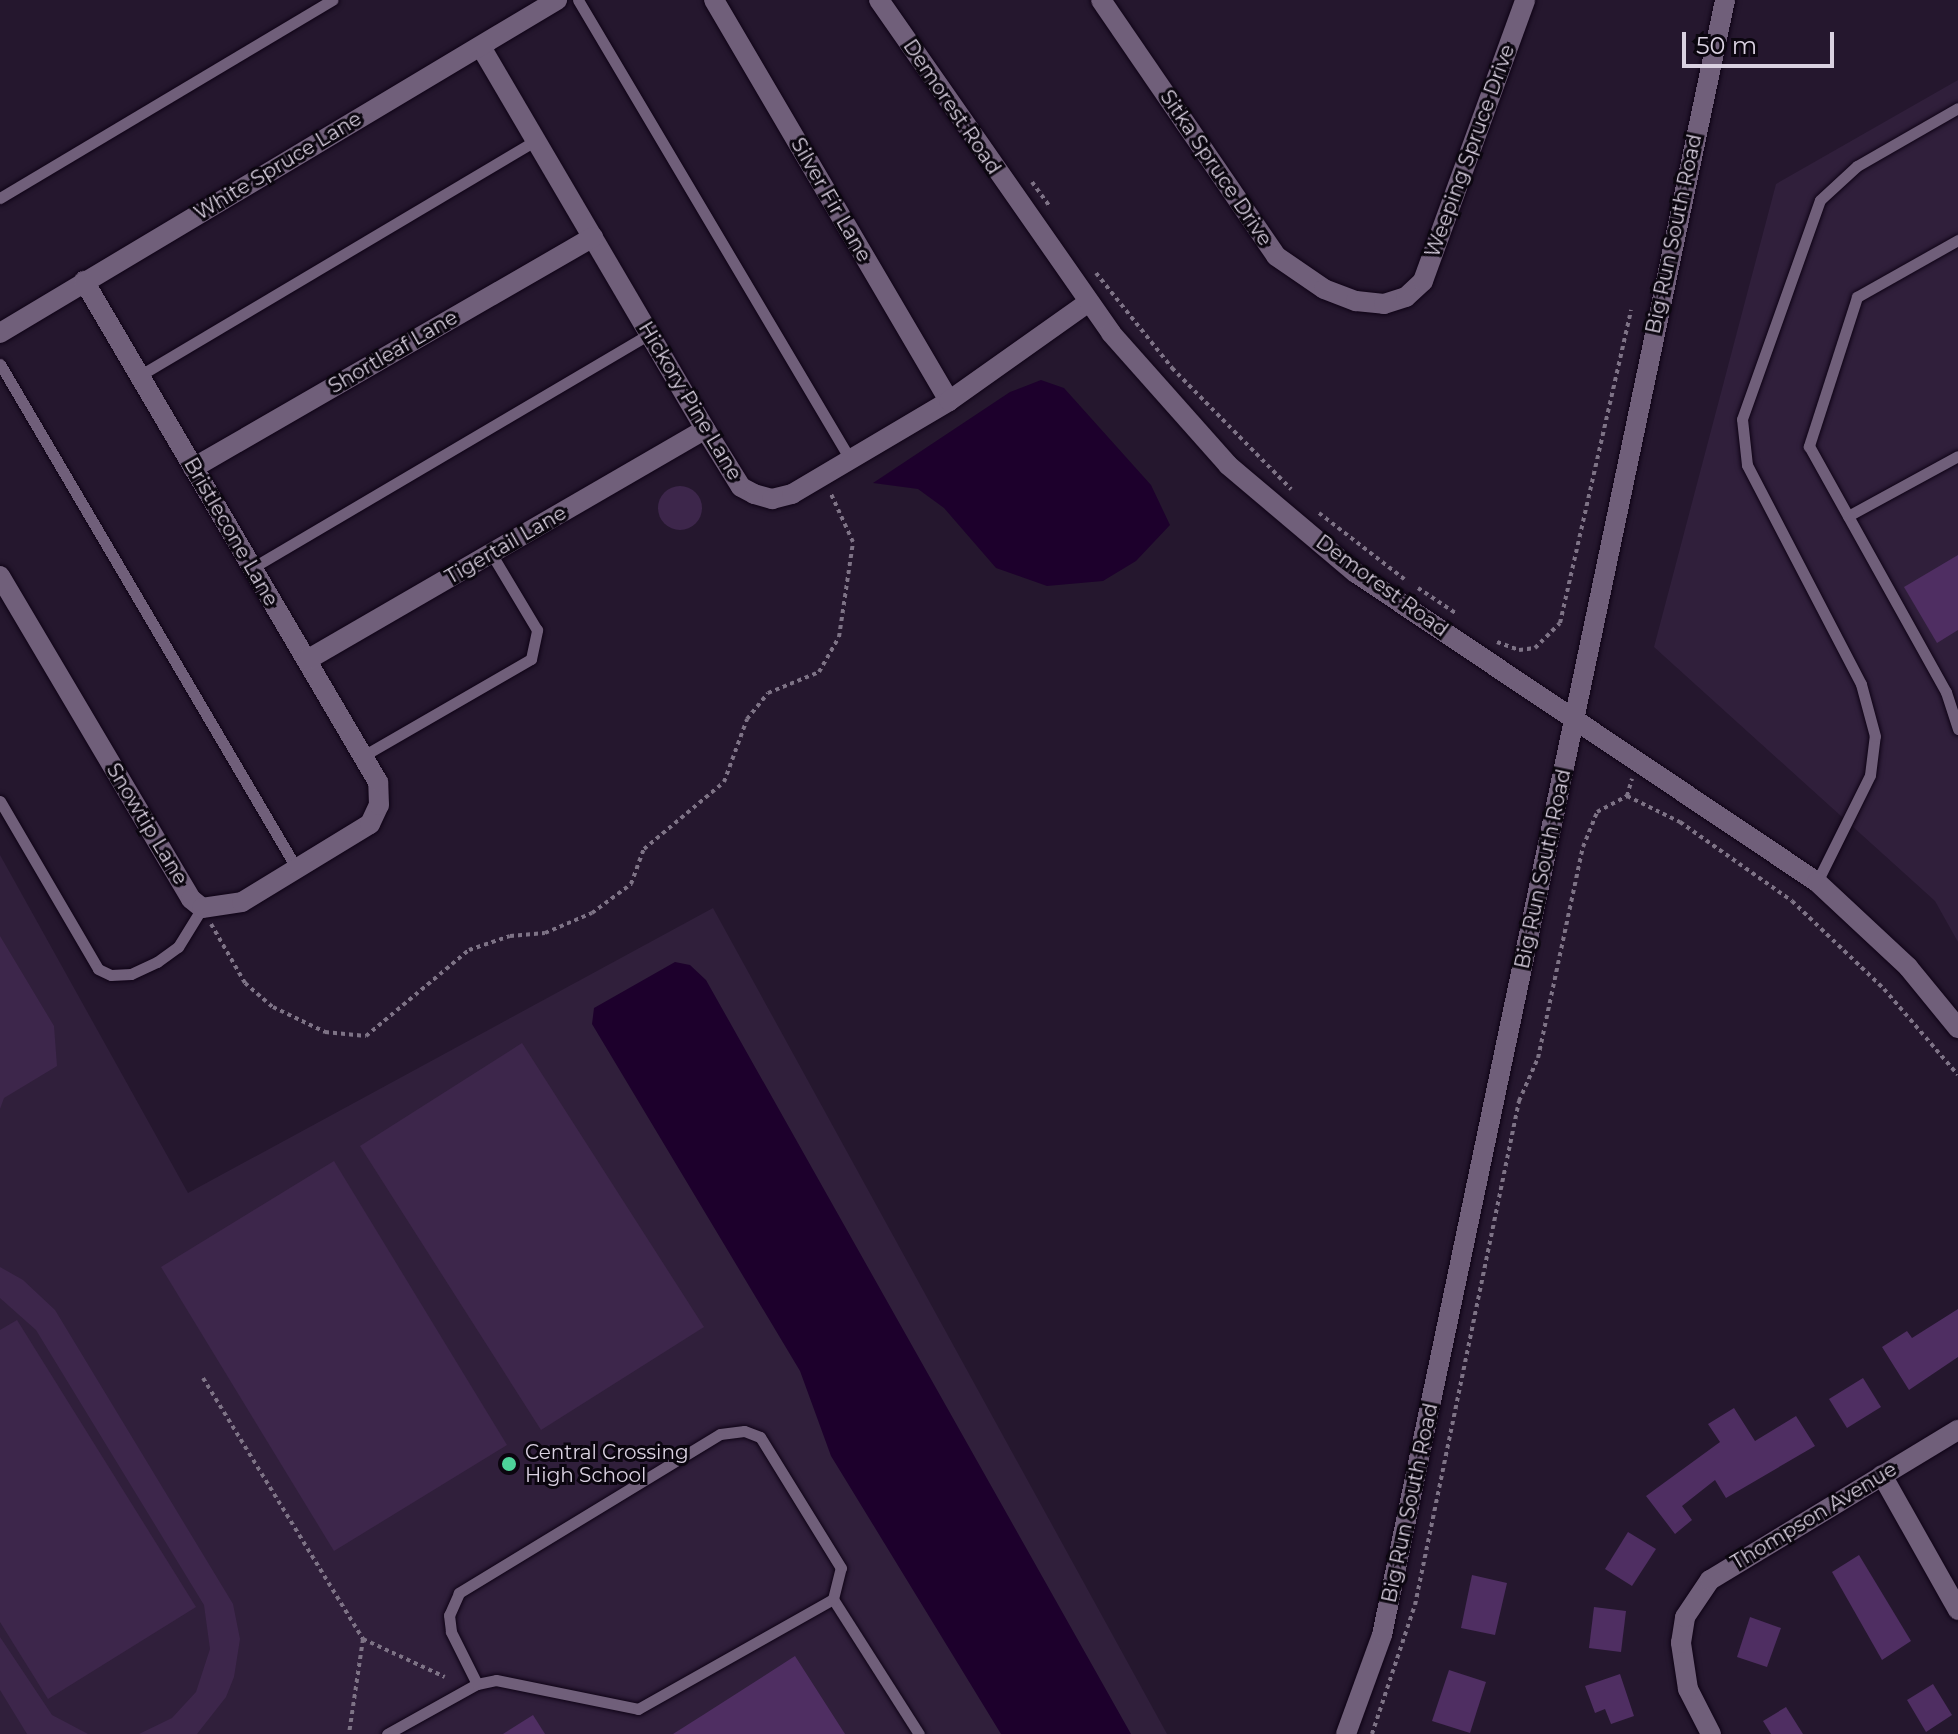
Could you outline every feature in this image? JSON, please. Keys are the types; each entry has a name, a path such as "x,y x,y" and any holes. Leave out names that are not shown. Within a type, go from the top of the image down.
{"street":[{"name":"White Spruce Lane","path":"0,333 557,0"},
{"name":"Silver Fir Lane","path":"714,0 949,401"},
{"name":"Demorest Road","path":"879,0 1089,302 1228,465 1356,573 1817,882 1908,967 1958,1028"},
{"name":"Weeping Spruce Drive","path":"1406,297 1423,281 1525,0"},
{"name":"Big Run South Road","path":"1346,1734 1382,1635 1725,0"},
{"name":"Sitka Spruce Drive","path":"1106,2 1276,256 1315,283 1356,301 1384,304 1406,297"},
{"name":"Hickory Pine Lane","path":"481,47 705,429 741,487 754,494 782,496 819,478 949,401 1089,302"},
{"name":"Shortleaf Lane","path":"193,468 593,237"},
{"name":"Bristlecone Lane","path":"84,281 378,782 379,805 370,824 297,869"},
{"name":"Tigertail Lane","path":"307,660 705,429"},
{"name":"Snowtip Lane","path":"0,576 191,899 202,908"},
{"path":"202,908 242,902 297,869"},
{"name":"Thompson Avenue","path":"1711,1734 1681,1667 1685,1617 1710,1580 1958,1430"},
{"path":"1882,1475 1958,1610"}],"lane":[{"path":"0,198 332,0"},
{"path":"578,0 850,459"},
{"path":"1817,882 1870,775 1875,736 1861,684 1747,465 1742,419 1820,200 1857,166 1958,108"},
{"path":"139,376 537,140"},
{"path":"1958,240 1857,297 1809,446 1946,692 1958,728"},
{"path":"252,568 649,334"},
{"path":"0,364 297,869"},
{"path":"1848,516 1958,456"},
{"path":"363,756 531,659 537,630 491,553"},
{"path":"0,801 98,969 111,975 131,974 157,962 178,947 202,908"},
{"path":"387,1734 477,1684 496,1680 638,1709 833,1599 841,1568 760,1437 744,1431 720,1434 459,1593 449,1615 451,1632 477,1684"},
{"path":"833,1599 919,1734"}],"path":[{"path":"1025,171 1055,214"},
{"path":"1094,271 1172,368 1299,497"},
{"path":"1487,637 1519,650 1535,648 1560,623 1631,310"},
{"path":"202,908 245,983 273,1007 325,1032 366,1036 469,950 510,936 545,933 592,913 631,884 644,849 724,782 747,719 768,693 819,672 839,637 853,542 841,508 819,478"},
{"path":"1311,506 1466,622"},
{"path":"1372,1734 1399,1666 1415,1605 1519,1101 1538,1058 1583,847 1597,812 1627,796 1680,822 1792,901 1884,989 1958,1075"},
{"path":"203,1378 363,1639 445,1677"},
{"path":"349,1734 363,1639"}],"shaded area":[{"path":"1958,80 1958,942 1935,901 1654,647 1776,184"},
{"path":"1041,380 1064,388 1151,485 1170,525 1136,561 1103,581 1047,586 996,568 944,508 918,489 873,483 1010,392"},
{"path":"680,486 696,492 702,508 696,524 680,530 664,524 658,508 664,492"},
{"name":"Central Crossing High School","path":"0,855 188,1193 713,908 1167,1734 0,1734"},
{"path":"0,936 54,1026 57,1066 4,1098 0,1109"},
{"path":"675,962 690,965 706,980 1131,1734 1001,1734 831,1456 800,1371 592,1024 594,1008"},
{"path":"522,1043 704,1327 541,1430 360,1146"},
{"path":"334,1161 507,1445 334,1551 161,1267"},
{"path":"0,1267 23,1280 55,1310 233,1604 240,1639 234,1677 226,1697 197,1734 139,1734 172,1718 196,1692 210,1649 204,1605 36,1330 0,1298"},
{"path":"17,1320 196,1607 48,1699 0,1622 0,1330"},
{"path":"0,1637 52,1715 88,1734 27,1734 0,1690"}],"building":[{"path":"1958,555 1958,630 1937,643 1904,587"},
{"path":"1958,1309 1958,1357 1909,1390 1882,1347 1907,1331 1912,1338"},
{"path":"1863,1378 1881,1407 1847,1428 1829,1399"},
{"path":"1734,1408 1755,1441 1796,1416 1815,1446 1726,1498 1715,1480 1682,1506 1692,1520 1675,1534 1646,1496 1720,1442 1708,1424"},
{"path":"1628,1532 1656,1549 1632,1586 1605,1569"},
{"path":"1859,1555 1911,1641 1882,1660 1832,1572"},
{"path":"1472,1575 1507,1583 1495,1635 1461,1628"},
{"path":"1594,1607 1626,1611 1621,1652 1589,1648"},
{"path":"1750,1617 1781,1628 1767,1667 1737,1657"},
{"path":"795,1656 845,1734 673,1734 703,1715"},
{"path":"1449,1670 1486,1682 1470,1733 1432,1721"},
{"path":"1620,1674 1634,1716 1611,1724 1605,1709 1595,1713 1585,1686"},
{"path":"1933,1684 1952,1715 1926,1732 1907,1700"},
{"path":"1786,1707 1803,1734 1771,1734 1763,1721"},
{"path":"533,1715 545,1734 503,1734"}],"place":[{"name":"Central Crossing High School","path":"509,1464"}]}
